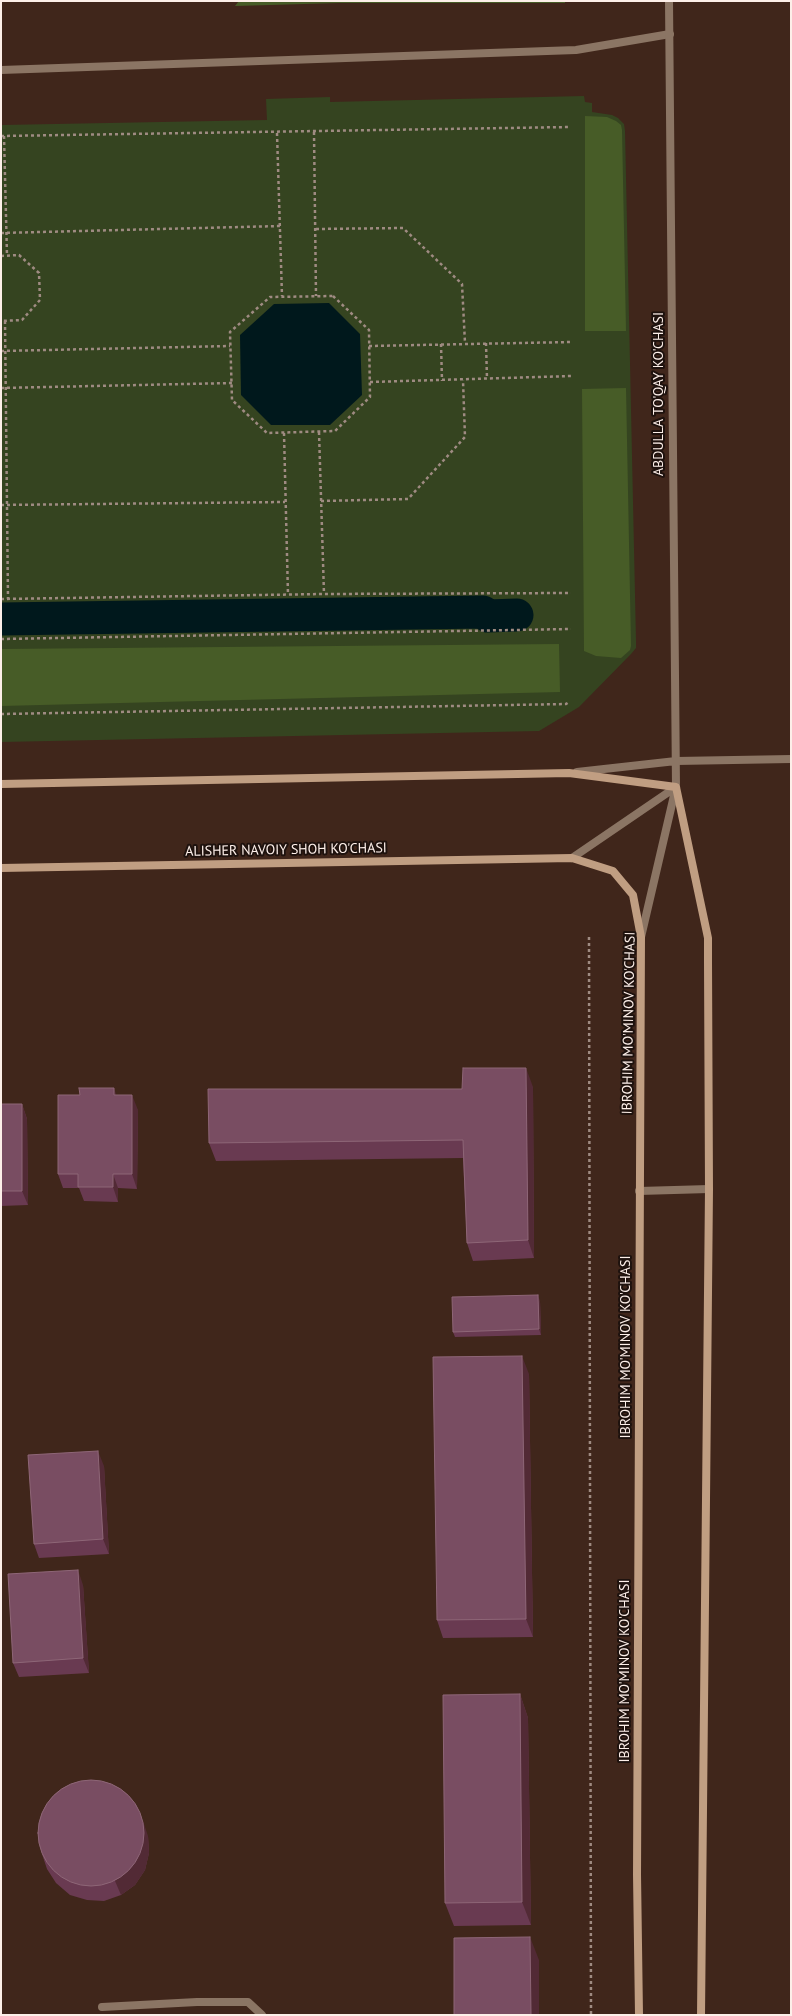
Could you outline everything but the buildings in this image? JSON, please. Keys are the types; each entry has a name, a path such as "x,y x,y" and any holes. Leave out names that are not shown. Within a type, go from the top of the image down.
{"main road":[{"path":"1,784 569,773 676,787 708,938 709,1189 701,2015"},
{"name":"ALISHER NAVOIY SHOH KO'CHASI","path":"1,868 572,858 613,871 633,895 641,937"},
{"name":"IBROHIM MO'MINOV KO'CHASI","path":"639,2015 637,1866 641,937"}],"street":[{"name":"ABDULLA TO'QAY KO'CHASI","path":"669,1 676,787"},
{"path":"1,70 576,50 670,34"},
{"path":"569,773 676,762 791,759"},
{"path":"572,858 676,787"},
{"name":"IBROHIM MO'MINOV KO'CHASI","path":"641,937 676,787"},
{"path":"639,1191 709,1189"},
{"path":"102,2007 197,2002 248,2002 262,2015"}],"path":[{"path":"6,256 2,136 277,133 570,127"},
{"path":"314,132 316,296"},
{"path":"277,133 282,296"},
{"path":"1,233 280,226"},
{"path":"316,229 403,228 462,284 465,343"},
{"path":"1,256 19,255 39,273 40,300 22,320 3,321 5,351 8,599"},
{"path":"270,296 282,296 333,296 368,330 370,397 335,431 267,433 232,400 230,332 270,296"},
{"path":"369,346 571,342"},
{"path":"486,343 487,379"},
{"path":"441,344 442,381"},
{"path":"1,351 230,346"},
{"path":"370,382 572,376"},
{"path":"321,501 408,499 464,437 462,380"},
{"path":"1,388 232,383"},
{"path":"319,432 324,594"},
{"path":"284,433 288,595"},
{"path":"1,505 285,502"},
{"path":"1,599 324,594 571,593"},
{"path":"1,639 571,629"},
{"path":"1,714 566,704 569,702"},
{"path":"589,937 590,2015"}],"green space":[{"path":"239,1 565,1 565,3 339,3 235,6"},
{"path":"584,96 585,102 592,103 592,112 612,115 618,118 624,124 625,131 636,641 636,648 631,654 579,707 539,731 1,742 2,125 267,120 266,99 330,97 330,102"},
{"path":"585,116 607,117 621,125 622,130 626,331 585,331"},
{"path":"626,388 631,646 630,650 621,658 596,656 584,651 582,389"},
{"path":"559,644 560,692 1,706 1,649"}],"water":[{"path":"329,303 360,334 362,395 330,425 271,425 241,395 240,335 274,304"}],"waterway":[{"path":"1,619 483,612 488,616 517,615"}]}
